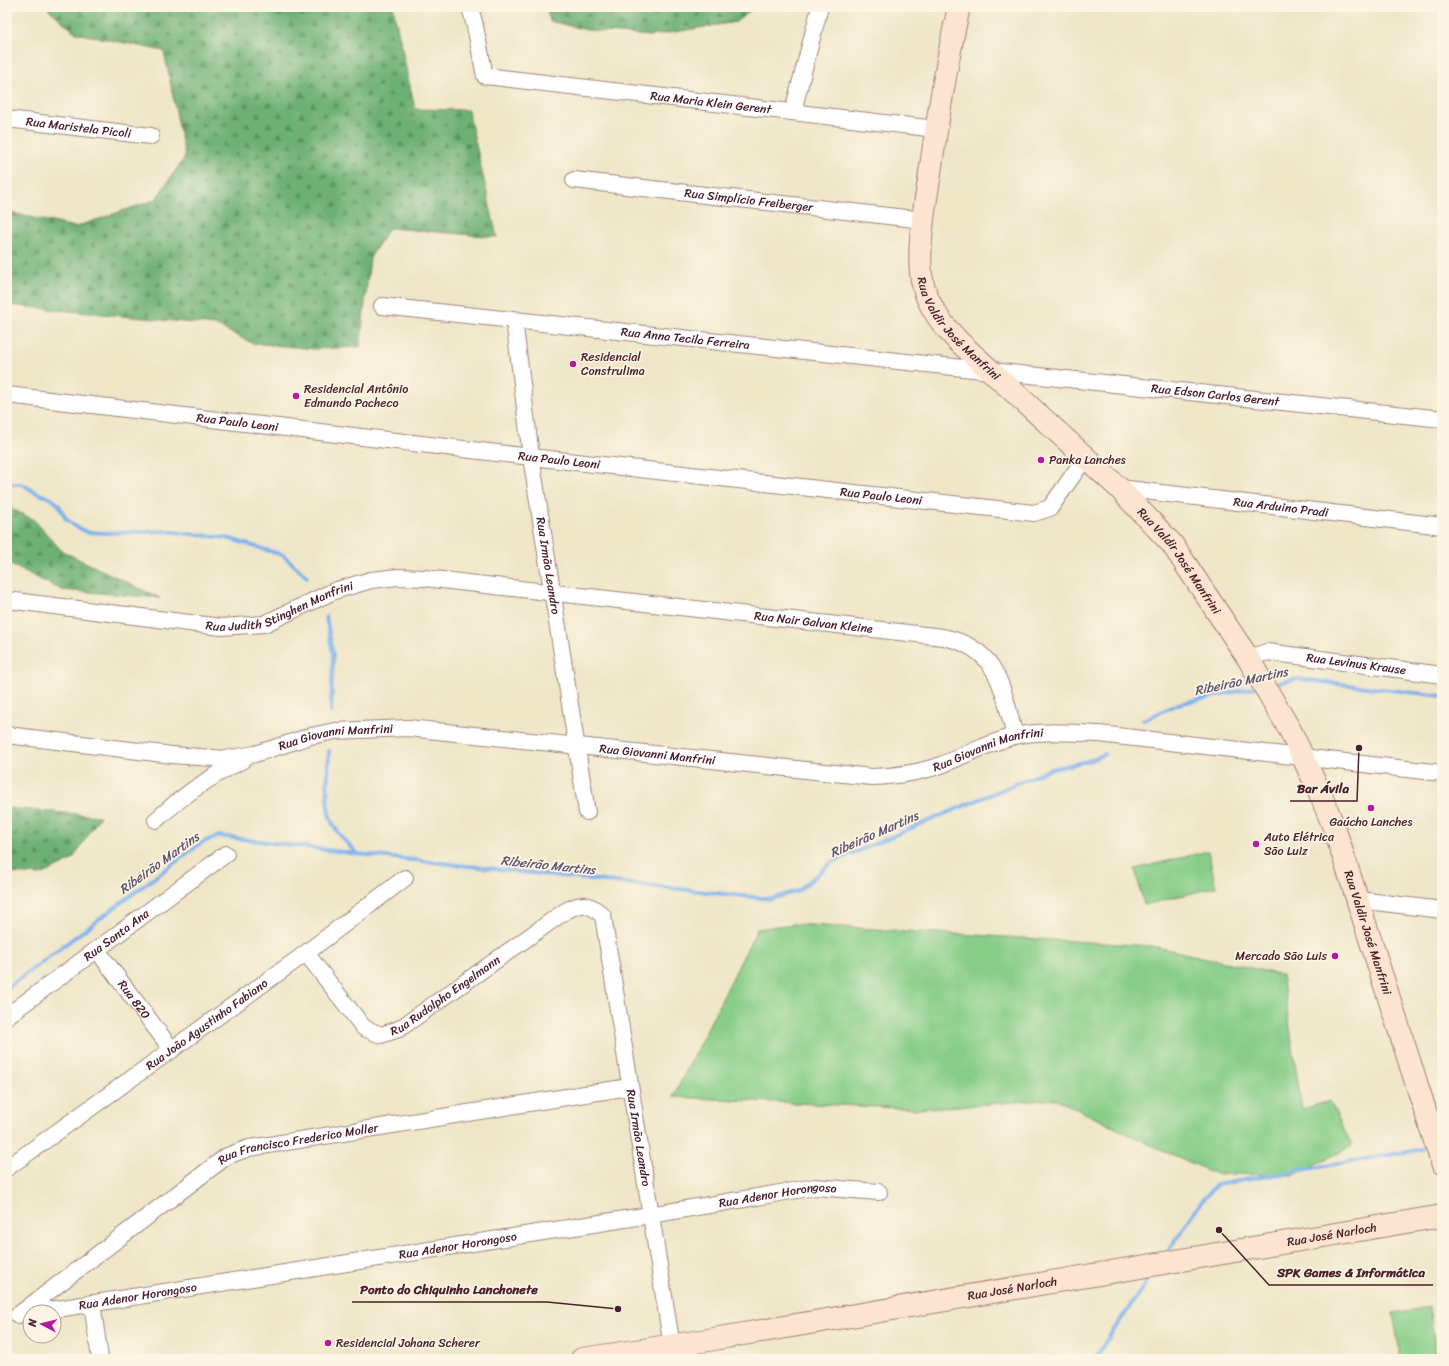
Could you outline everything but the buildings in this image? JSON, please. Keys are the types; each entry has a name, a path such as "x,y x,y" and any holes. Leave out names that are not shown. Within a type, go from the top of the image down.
{"street":[{"name":"Rua Maria Klein Gerent","path":"470,7 485,76 936,129"},
{"path":"793,111 820,7"},
{"name":"Rua Valdir José Manfrini","path":"959,7 936,129 923,220 921,254 923,285 935,314 958,342 1119,488 1172,544 1248,658 1304,757 1335,830 1359,900 1442,1163"},
{"name":"Rua Maristela Picoli","path":"7,119 151,136"},
{"name":"Rua Simplício Freiberger","path":"574,180 923,220"},
{"name":"Rua Anna Tecila Ferreira","path":"382,306 988,370"},
{"name":"Rua Irmão Leandro","path":"514,319 531,457 587,812"},
{"name":"Rua Edson Carlos Gerent","path":"988,370 1442,419"},
{"name":"Rua Paulo Leoni","path":"7,396 531,457 1034,513 1050,508 1085,458"},
{"name":"Rua Arduino Pradi","path":"1119,488 1442,526"},
{"name":"Rua Judith Stinghen Manfrini","path":"7,600 221,626 264,624 334,591 371,580 384,578 424,578 552,591"},
{"name":"Rua Nair Galvan Kleine","path":"552,591 958,640 976,649 990,664 1000,686 1015,736"},
{"name":"Rua Levinus Krause","path":"1248,658 1267,652 1442,674"},
{"name":"Rua Giovanni Manfrini","path":"7,735 207,759 226,759 255,754 312,736 335,731 408,728 872,777 908,774 930,768 1015,736 1041,733 1099,734 1442,773"},
{"path":"156,820 181,797 255,754"},
{"name":"Rua Santa Ana","path":"7,1016 226,854"},
{"name":"Rua João Agustinho Fabiano","path":"7,1168 306,953 404,878"},
{"path":"1359,900 1442,910"},
{"name":"Rua Rudolpho Engelmann","path":"306,953 364,1028 381,1035 398,1029 574,906 586,904 594,907 603,916"},
{"name":"Rua Irmão Leandro","path":"603,916 629,1087 673,1352"},
{"name":"Rua 820","path":"97,950 172,1050"},
{"name":"Rua Francisco Frederico Moller","path":"18,1315 227,1156 249,1148 629,1087"},
{"name":"Rua Adenor Horongoso","path":"62,1308 650,1215 815,1187 879,1192"},
{"name":"Rua José Narloch","path":"582,1359 673,1352 1442,1216"},
{"path":"92,1303 100,1359"}],"green space":[{"path":"46,7 393,7 415,109 468,110 497,237 389,228 370,258 360,347 314,349 252,343 215,325 7,305 7,212 75,227 155,200 185,157 164,51 76,33"},
{"path":"546,7 755,7 736,22 650,36 587,30 550,21"},
{"path":"7,506 34,520 62,551 160,598 62,590 7,563"},
{"path":"7,808 100,816 72,860 41,875 7,873"},
{"path":"1208,851 1216,887 1144,905 1135,869"},
{"path":"793,924 1153,946 1282,975 1302,1109 1330,1101 1352,1146 1294,1175 1216,1174 1149,1144 1056,1099 918,1109 673,1097 757,929"},
{"path":"1429,1307 1437,1359 1401,1359 1393,1313"}],"waterway":[{"path":"7,484 22,484 35,492 52,499 59,505 66,519 75,526 87,532 104,533 165,531 227,538 283,555 307,577"},
{"path":"326,617 333,654 331,712"},
{"name":"Ribeirão Martins","path":"1272,684 1298,679 1442,696"},
{"name":"Ribeirão Martins","path":"1143,720 1178,704 1257,687"},
{"path":"329,751 327,795 328,811 338,832 358,854"},
{"name":"Ribeirão Martins","path":"7,988 201,843 219,836 358,854 771,899 798,891 832,862 1048,770 1092,760 1105,754"},
{"path":"1167,1253 1202,1201 1216,1185 1423,1149"},
{"path":"1094,1359 1150,1277"}],"place":[{"name":"Residencial Construlima","path":"573,364"},
{"name":"Residencial Antônio Edmundo Pacheco","path":"296,396"},
{"name":"Panka Lanches","path":"1041,460"},
{"name":"Bar Ávila","path":"1359,748"},
{"name":"Gaúcho Lanches","path":"1371,808"},
{"name":"Auto Elétrica São Luiz","path":"1256,844"},
{"name":"Mercado São Luis","path":"1335,956"},
{"name":"SPK Games & Informática","path":"1219,1230"},
{"name":"Ponto do Chiquinho Lanchonete","path":"618,1309"},
{"name":"Residencial Johana Scherer","path":"328,1343"}]}
